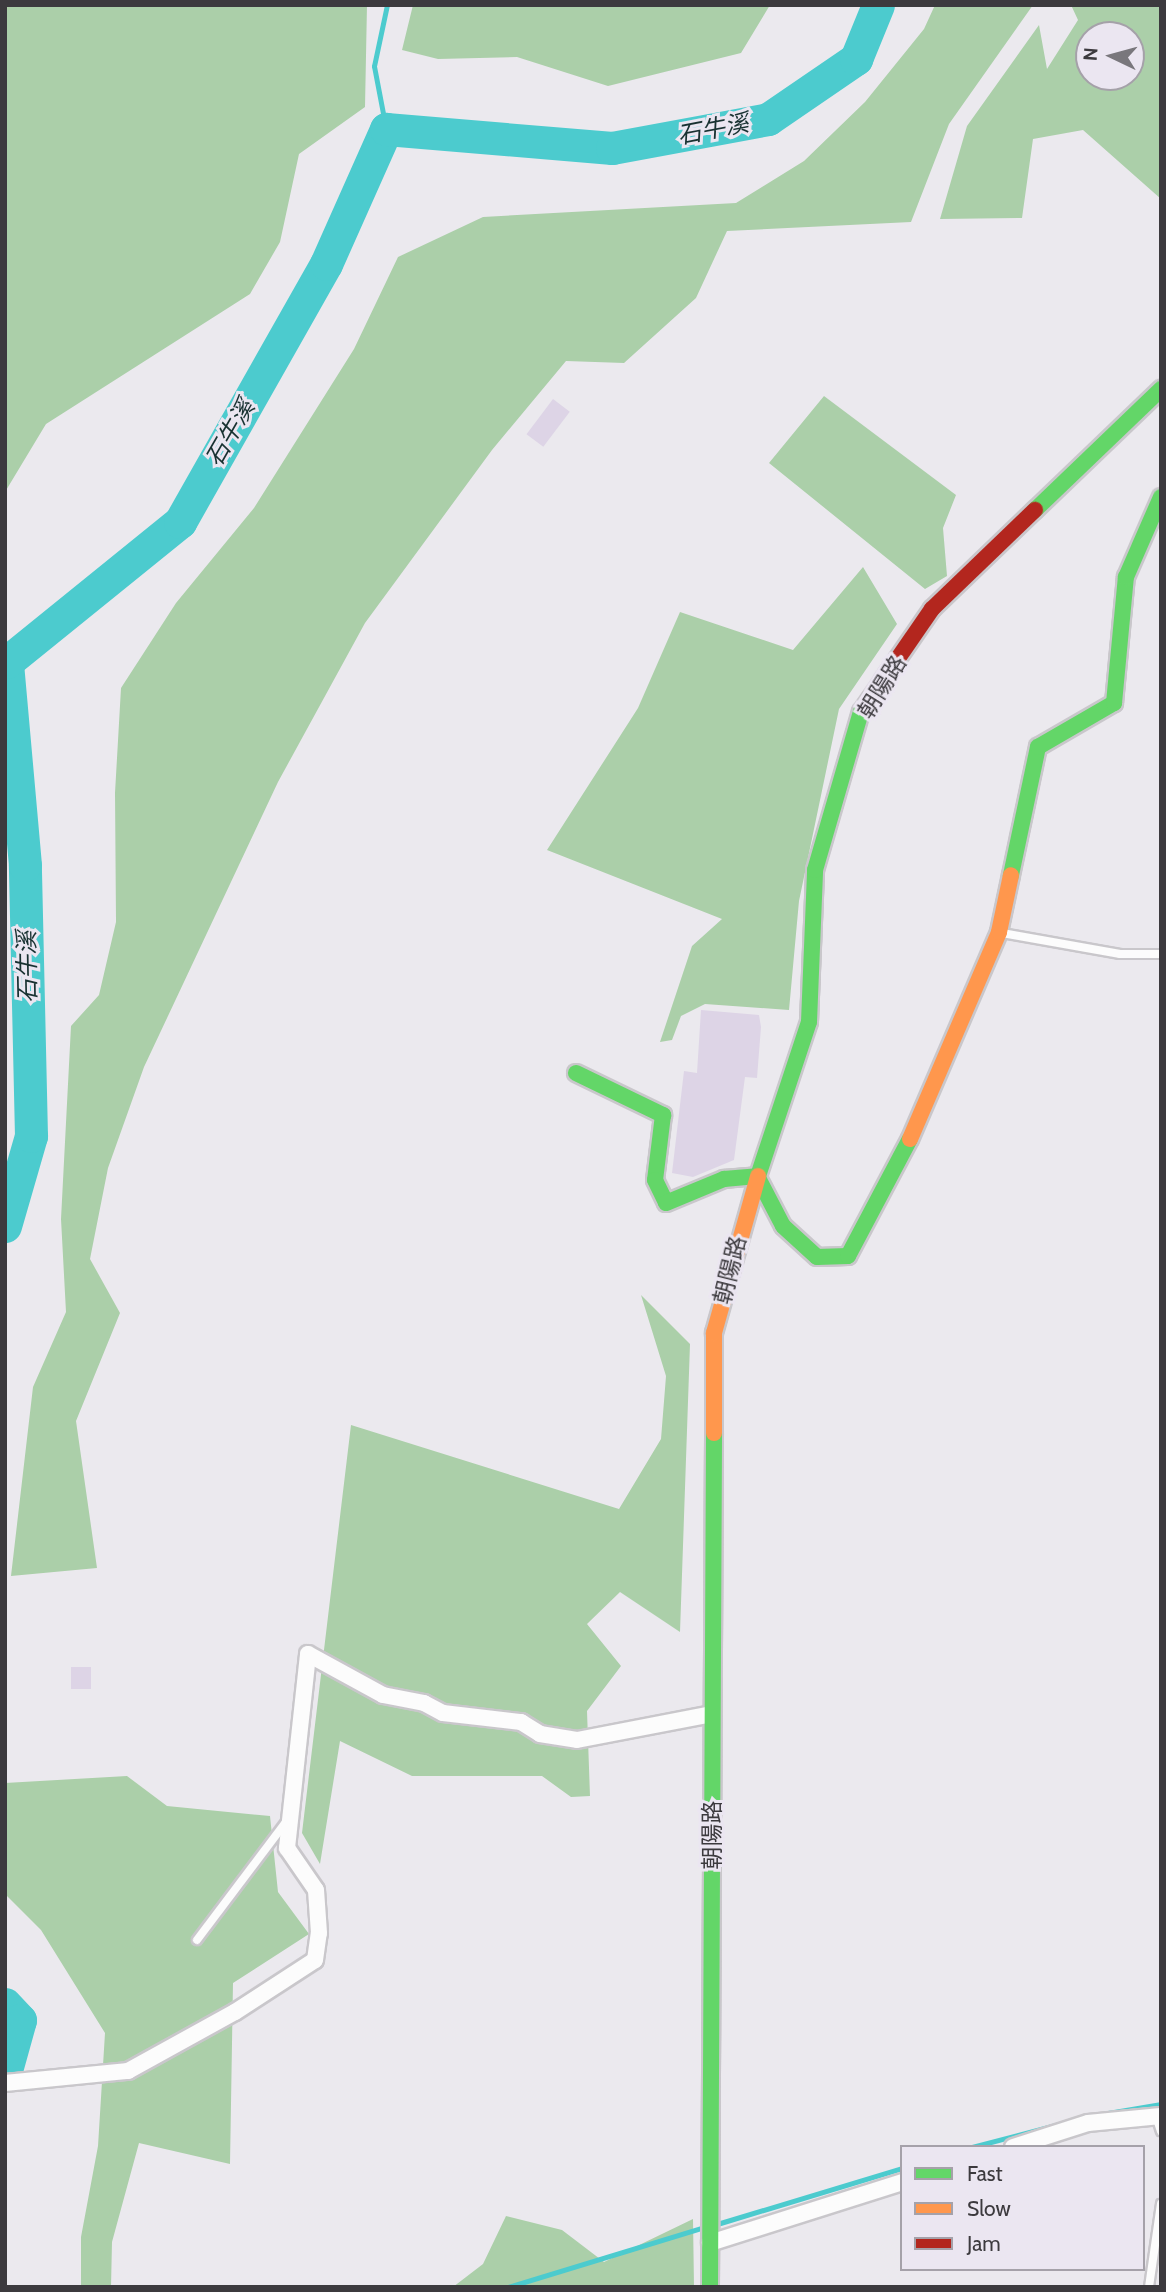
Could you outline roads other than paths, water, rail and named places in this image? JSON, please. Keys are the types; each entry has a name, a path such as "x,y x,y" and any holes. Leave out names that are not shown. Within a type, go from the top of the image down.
{"main road":[{"name":"朝陽路","path":"710,2287 714,1333 757,1175 808,1022 815,870 861,712 932,609 1161,389"},
{"path":"576,1073 663,1115 655,1180 666,1203 724,1179 757,1175 783,1226 791,1234 817,1256 848,1256 918,1125 999,932 1038,747 1114,703 1126,577 1161,497"}],"street":[{"path":"5,2083 128,2071 235,2012 315,1960 319,1933 316,1889 287,1848 286,1822 308,1654 383,1695 424,1703 443,1713 521,1722 540,1734 577,1740 712,1714"},
{"path":"1019,2145 1088,2123 1159,2121"},
{"path":"710,2243 900,2183"}],"lane":[{"path":"999,932 1120,954 1161,954"},
{"path":"197,1940 286,1822"},
{"path":"1149,2287 1161,2204"}],"waterway":[{"path":"386,129 374,66 387,5"},
{"name":"石牛溪","path":"5,1226 31,1136 25,865 7,662 180,522 326,264 386,129 612,148 768,119 856,59 878,5"},
{"name":"石牛溪","path":"5,2004 20,2020 5,2074"},
{"path":"1102,2114 1161,2104"},
{"path":"980,2145 1082,2118"},
{"path":"717,2224 900,2169"},
{"path":"508,2287 704,2227"}]}
